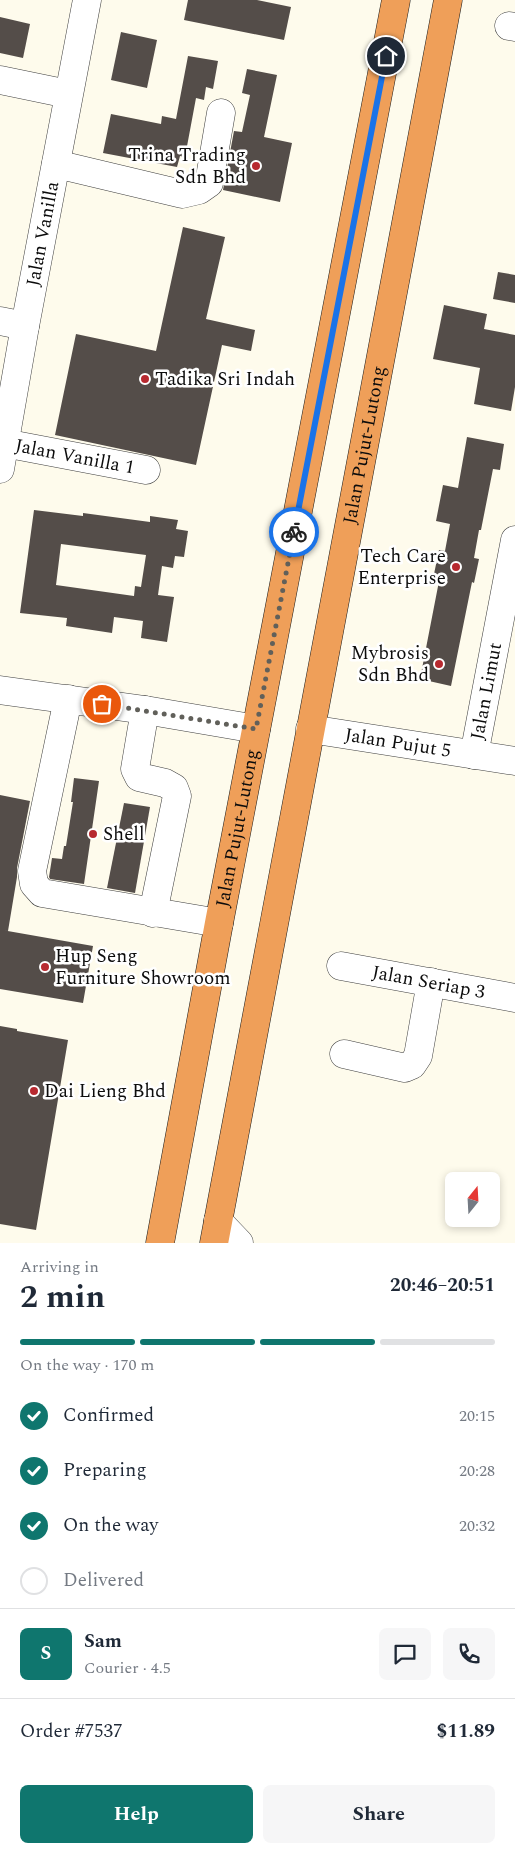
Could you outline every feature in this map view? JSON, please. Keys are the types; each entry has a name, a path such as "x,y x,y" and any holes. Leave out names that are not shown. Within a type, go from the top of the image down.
{"highway":[{"name":"Jalan Pujut-Lutong","path":"160,1243 219,923 396,0"},
{"name":"Jalan Pujut-Lutong","path":"216,1232 448,0"}],"street":[{"name":"Jalan Vanilla","path":"2,456 12,323 56,164 86,0"},
{"path":"0,80 68,94"},
{"path":"56,164 182,194 199,190 209,183 221,113"},
{"path":"144,185 183,213"},
{"name":"Jalan Vanilla 1","path":"2,456 146,470"},
{"name":"Jalan Limut","path":"474,755 515,540"},
{"path":"0,690 145,710 256,729"},
{"path":"68,699 32,871 34,884 42,893 219,923"},
{"path":"145,710 135,769 136,773 139,777 165,783 174,788 177,796 153,913"},
{"name":"Jalan Pujut 5","path":"310,729 515,761"},
{"name":"Jalan Seriap 3","path":"341,966 515,998"},
{"path":"344,1054 405,1068 412,1065 418,1056 431,982"},
{"path":"216,1232 239,1243"}],"building":[{"path":"188,0 257,0 291,7 284,40 184,20"},
{"path":"0,17 30,24 23,58 0,53"},
{"path":"121,32 157,40 147,88 111,80"},
{"path":"188,56 218,61 213,89 206,87 204,100 196,98 185,157 180,156 177,167 103,153 111,114 161,124 162,116 176,119"},
{"name":"Trina Trading Sdn Bhd","path":"247,69 277,75 264,137 292,143 280,202 223,190 234,131 242,132 250,95 242,93"},
{"name":"Tadika Sri Indah","path":"183,227 225,237 206,319 255,330 251,351 222,345 196,465 55,435 76,334 156,351"},
{"path":"498,272 515,275 515,303 493,299"},
{"path":"444,305 487,314 484,329 515,335 515,387 511,411 474,404 480,368 433,359"},
{"path":"467,437 504,444 500,470 493,469 481,530 479,530 474,558 479,559 474,583 472,582 451,686 420,679 440,576 434,574 439,550 445,551 450,524 436,521 443,485 458,488"},
{"path":"34,510 83,516 83,513 150,522 150,516 178,520 176,529 188,531 184,557 175,556 173,568 162,566 158,595 174,597 167,642 141,638 143,621 114,617 112,633 66,626 67,618 20,613","holes":["61,544 146,555 141,587 135,586 134,596 56,585"]},
{"path":"74,778 99,781 84,884 50,879 49,877 52,858 62,859 64,846 66,846 73,802 71,802"},
{"name":"Hup Seng Furniture Showroom","path":"0,795 30,801 17,868 8,931 2,930 93,946 83,1003 0,989"},
{"path":"124,803 150,807 135,893 107,888"},
{"name":"Dai Lieng Bhd","path":"0,1026 68,1040 36,1230 0,1224"}],"way so far":[{"path":"102,704 256,729 294,532"}],"place":[{"name":"Trina Trading Sdn Bhd","path":"256,166"},
{"name":"Tadika Sri Indah","path":"145,379"},
{"name":"Tech Care Enterprise","path":"456,567"},
{"name":"Mybrosis Sdn Bhd","path":"439,664"},
{"name":"Shell","path":"93,834"},
{"name":"Hup Seng Furniture Showroom","path":"45,967"},
{"name":"Dai Lieng Bhd","path":"34,1091"}],"route":[{"path":"294,532 386,56"}]}
